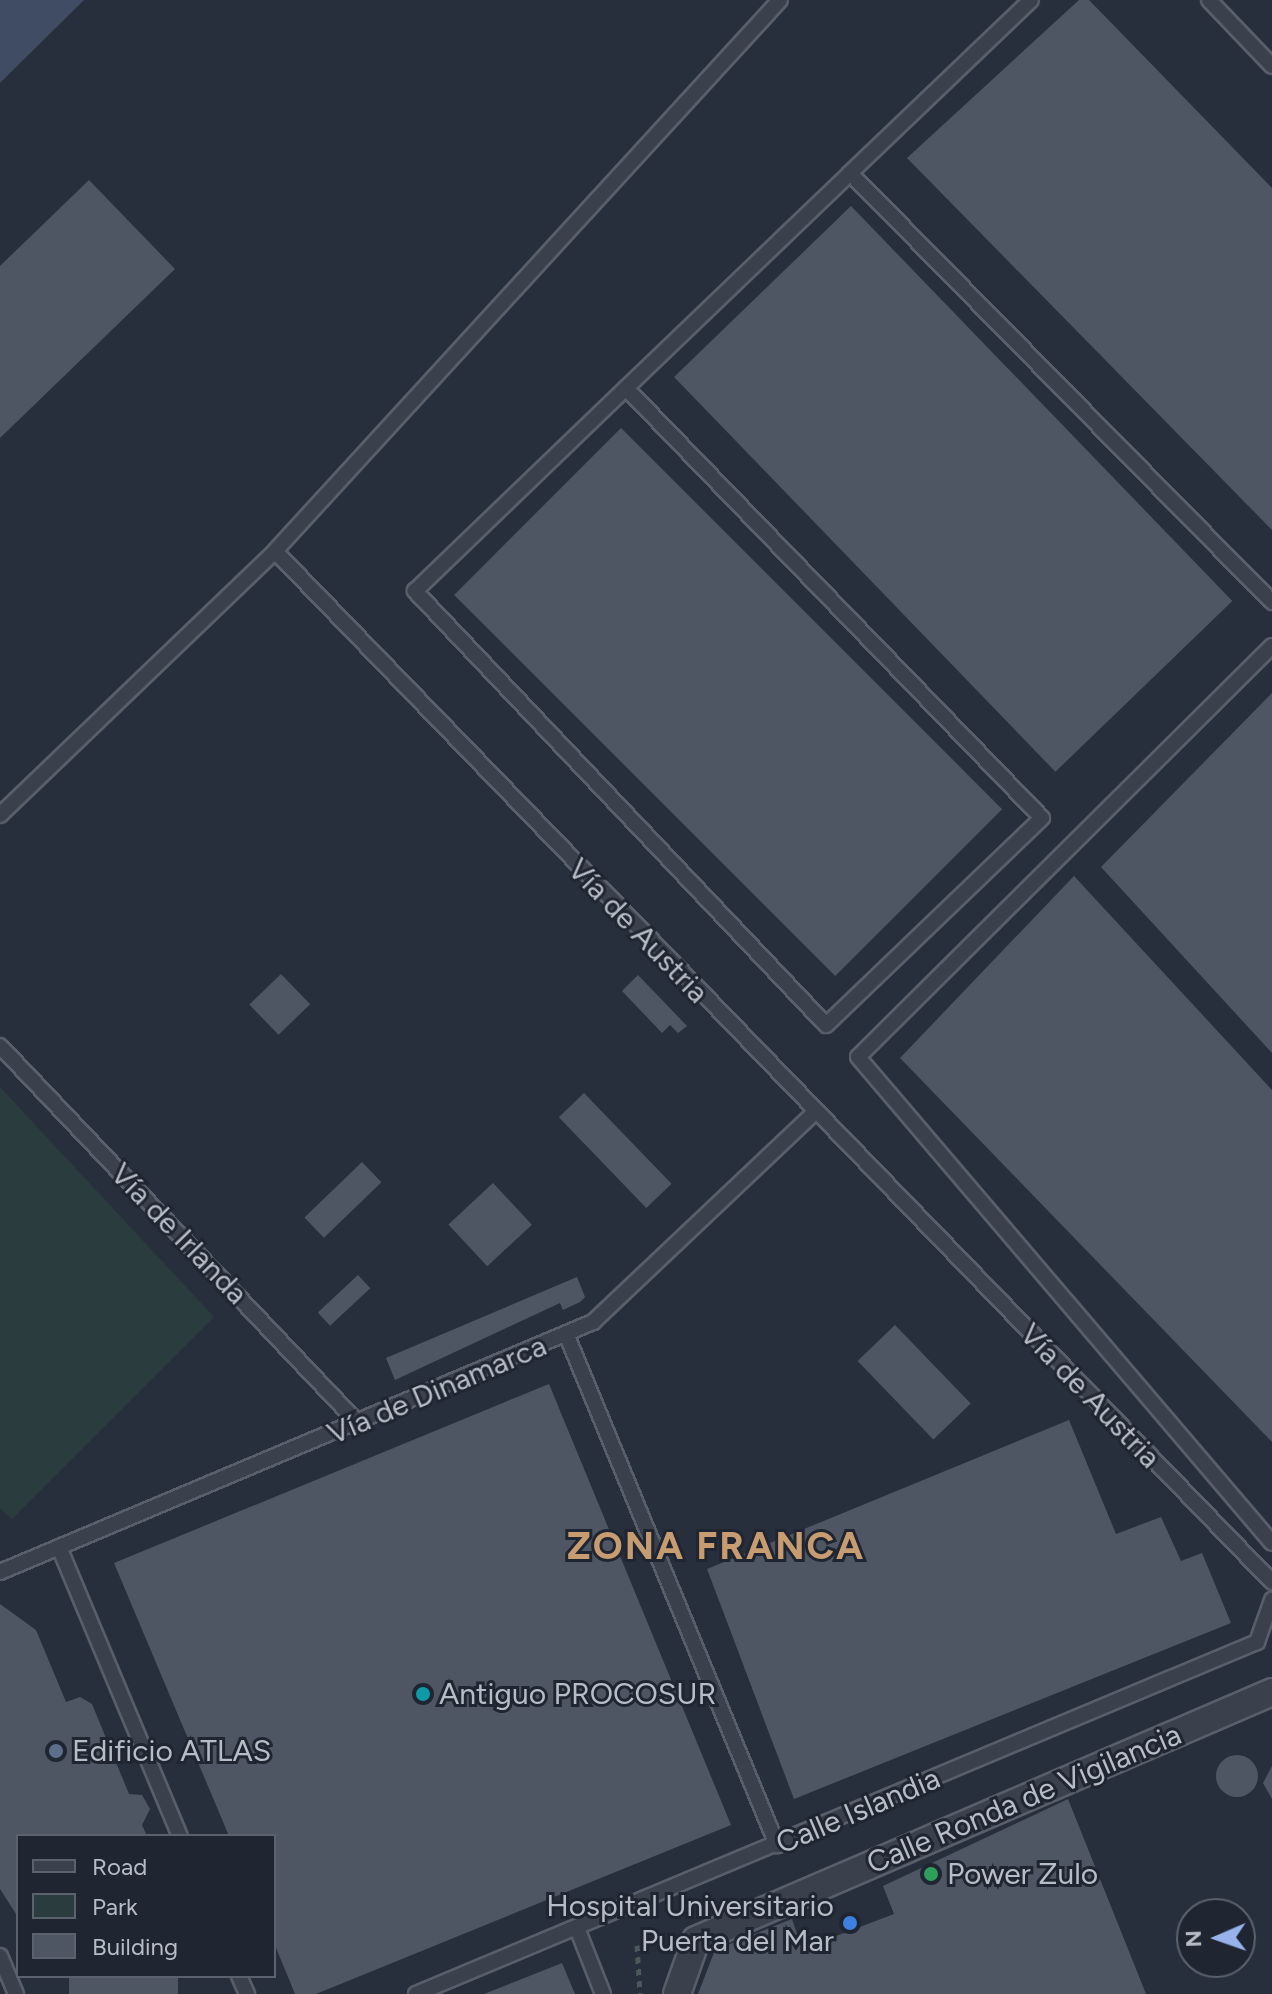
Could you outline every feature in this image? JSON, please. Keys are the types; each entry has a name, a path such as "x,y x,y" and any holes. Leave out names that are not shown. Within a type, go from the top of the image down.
{"street":[{"name":"Calle Ronda de Vigilancia","path":"677,1994 696,1940 1272,1692"}],"lane":[{"path":"0,815 275,551 780,0"},
{"path":"626,388 1042,818 826,1025 415,591 626,388 850,173 1031,0"},
{"path":"1209,0 1272,66"},
{"path":"850,173 1272,602"},
{"name":"Vía de Austria","path":"275,551 813,1114 1272,1582"},
{"path":"1272,646 858,1057 1272,1543"},
{"name":"Vía de Irlanda","path":"0,1046 358,1423"},
{"name":"Vía de Dinamarca","path":"0,1572 567,1336 593,1322 813,1114"},
{"path":"567,1336 777,1845"},
{"path":"59,1547 179,1834"},
{"name":"Calle Islandia","path":"416,1994 1257,1642 1272,1600"},
{"path":"577,1928 603,1994"},
{"path":"0,1956 16,1994"}],"path":[{"path":"637,1945 640,1994"}],"green space":[{"path":"0,1087 214,1317 12,1519 0,1508"}],"water":[{"path":"0,0 84,0 0,83"}],"building":[{"path":"1079,0 1089,0 1272,188 1272,530 907,158"},
{"path":"89,180 175,269 0,438 0,266"},
{"path":"851,206 1232,601 1055,772 674,377"},
{"path":"621,428 1002,809 835,976 454,595"},
{"path":"1272,693 1272,1053 1101,867"},
{"path":"1074,876 1272,1090 1272,1442 900,1058"},
{"path":"281,974 310,1004 279,1035 249,1005"},
{"path":"638,975 687,1026 678,1033 670,1025 662,1033 622,991"},
{"path":"584,1093 672,1184 646,1208 559,1117"},
{"path":"362,1162 381,1182 324,1238 304,1218"},
{"path":"493,1183 532,1225 487,1266 448,1225"},
{"path":"358,1275 370,1288 330,1326 318,1313"},
{"path":"577,1277 585,1297 580,1302 563,1310 560,1303 395,1380 386,1358"},
{"path":"895,1325 971,1403 933,1440 858,1361"},
{"name":"Antiguo PROCOSUR","path":"549,1384 731,1825 316,1994 295,1994 276,1948 276,1834 228,1834 114,1563"},
{"path":"1069,1420 1116,1534 1161,1517 1181,1561 1202,1553 1231,1623 794,1799 707,1569"},
{"name":"Edificio ATLAS","path":"0,1604 36,1630 66,1702 80,1697 92,1704 129,1794 142,1795 150,1809 142,1825 146,1834 16,1834 16,1914 0,1889"},
{"path":"1237,1755 1252,1761 1258,1776 1252,1791 1237,1797 1222,1791 1216,1776 1222,1761"},
{"path":"1272,1766 1272,1799 1263,1783"},
{"path":"1068,1799 1146,1994 698,1994 715,1950 792,1919 802,1949 894,1914 883,1886"},
{"path":"562,1963 575,1994 484,1994"},
{"path":"69,1978 178,1978 178,1994 69,1994"}],"place":[{"name":"Antiguo PROCOSUR","path":"423,1694"},
{"name":"Edificio ATLAS","path":"56,1751"},
{"name":"Power Zulo","path":"931,1874"},
{"name":"Hospital Universitario Puerta del Mar","path":"850,1923"}],"district":[{"name":"ZONA FRANCA","path":"716,1547"}]}
